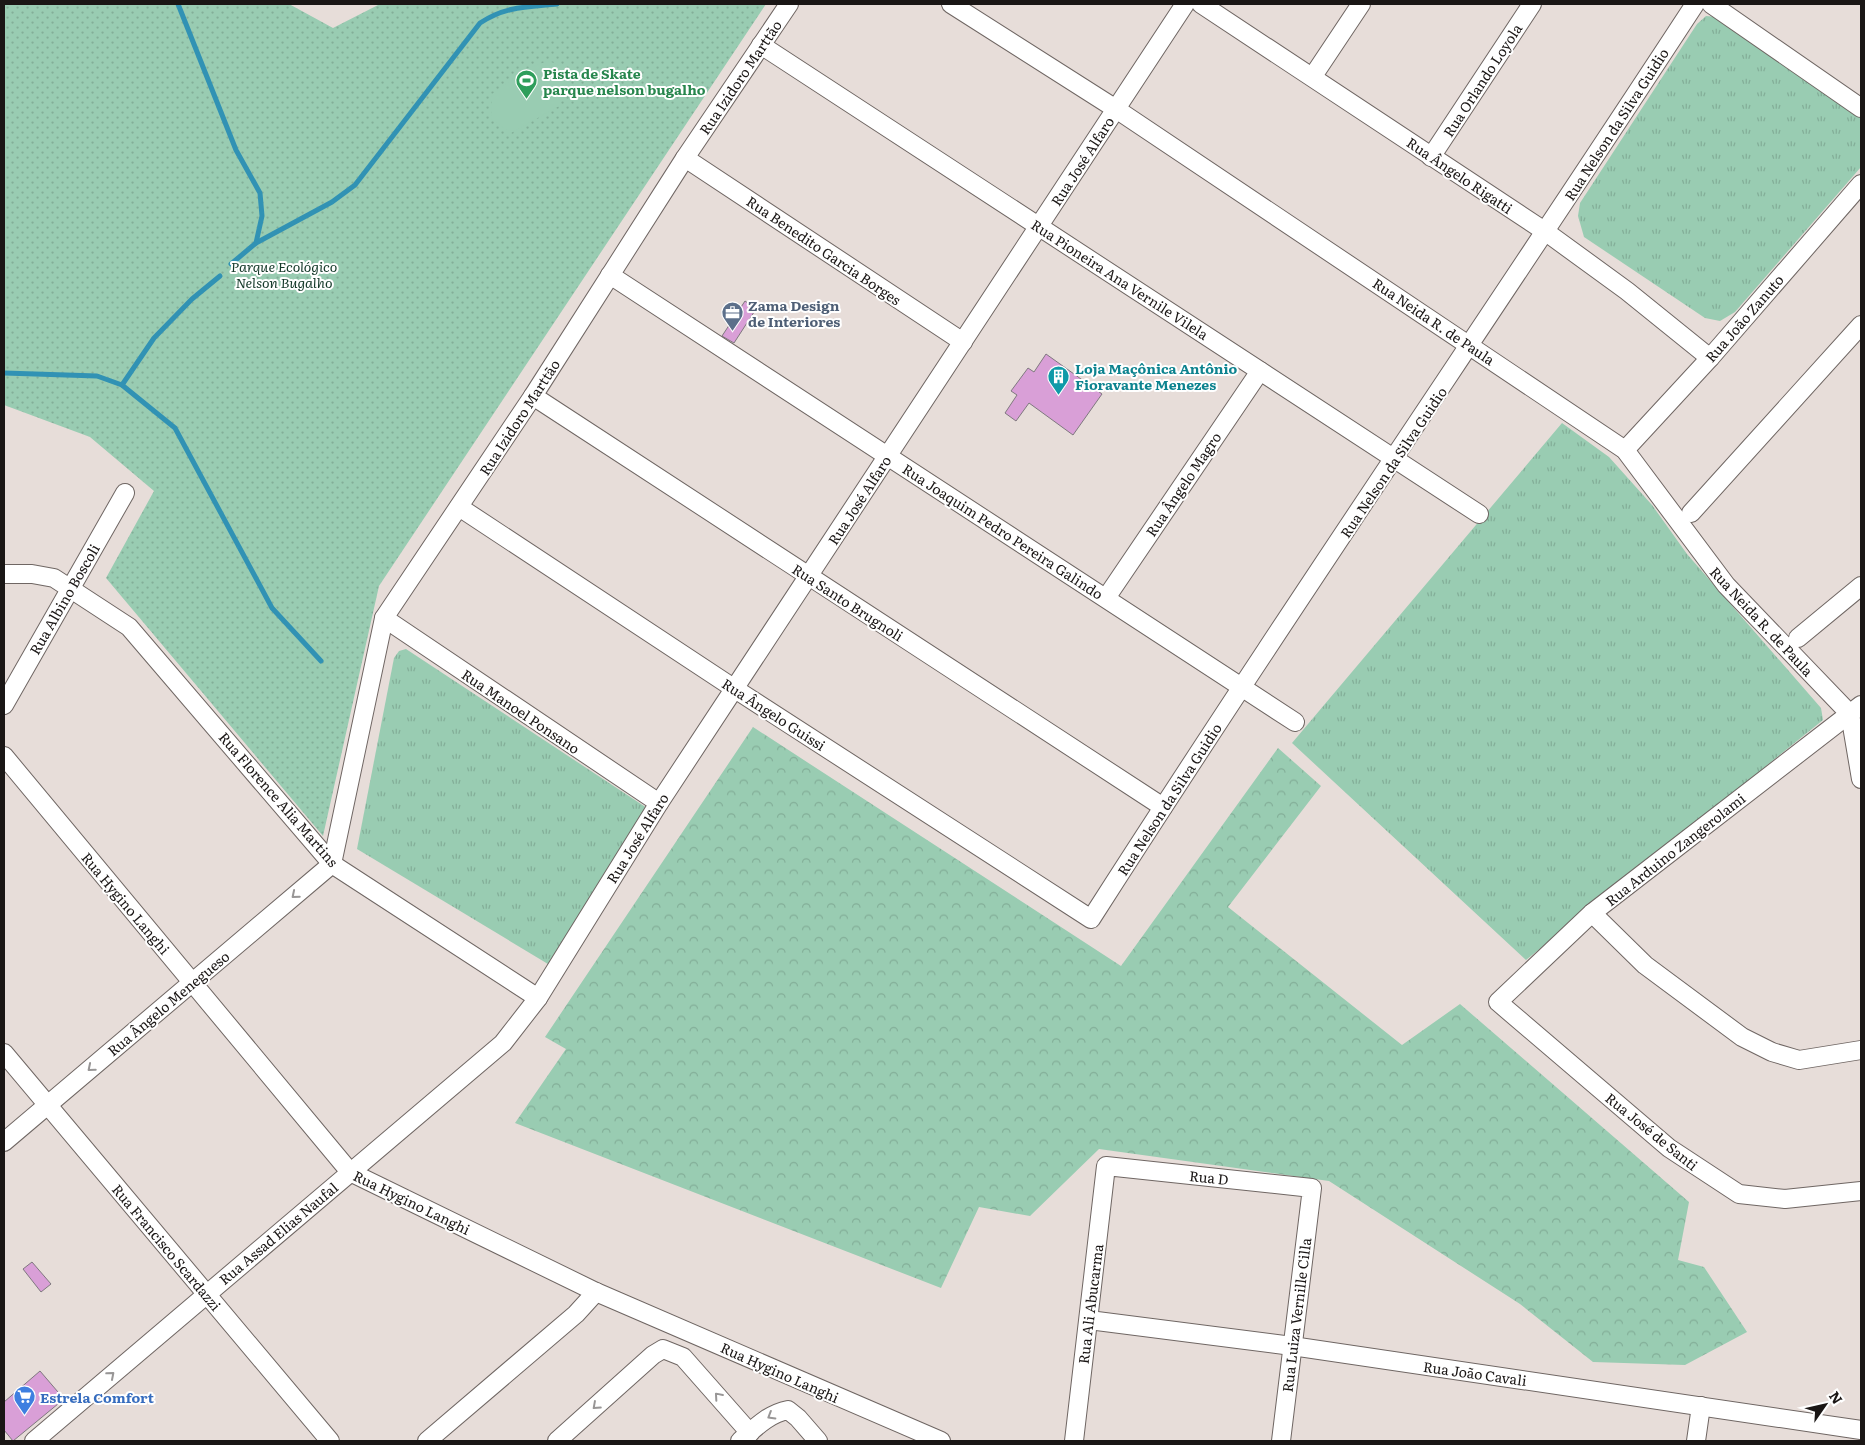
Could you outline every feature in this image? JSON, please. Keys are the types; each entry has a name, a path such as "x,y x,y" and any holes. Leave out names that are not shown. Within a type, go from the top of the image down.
{"street":[{"name":"Rua Izidoro Marttão","path":"332,864 384,618 533,396 685,158 789,4"},
{"name":"Rua Neida R. de Paula","path":"951,4 1116,109 1626,450 1726,585 1856,710"},
{"name":"Rua José Alfaro","path":"538,998 659,803 1185,4"},
{"name":"Rua Ângelo Rigatti","path":"1201,4 1313,76 1546,232 1627,291 1710,358"},
{"path":"1313,76 1361,4"},
{"name":"Rua Orlando Loyola","path":"1432,157 1532,4"},
{"name":"Rua Nelson da Silva Guidio","path":"1091,920 1163,807 1546,232 1695,4"},
{"path":"1712,4 1861,108"},
{"name":"Rua Pioneira Ana Vernile Vilela","path":"761,45 1479,514"},
{"name":"Rua Benedito Garcia Borges","path":"685,158 963,342"},
{"name":"Rua João Zanuto","path":"1626,450 1710,358 1861,184"},
{"name":"Rua Joaquim Pedro Pereira Galindo","path":"610,275 1296,722"},
{"path":"1692,513 1861,325"},
{"name":"Rua Ângelo Magro","path":"1106,598 1260,371"},
{"name":"Rua Santo Brugnoli","path":"533,396 1163,807"},
{"name":"Rua Albino Boscoli","path":"4,705 125,493"},
{"name":"Rua Ângelo Guissi","path":"459,507 1091,920"},
{"name":"Rua Florence Alia Martins","path":"4,574 32,574 54,578 129,627 332,864 538,998"},
{"path":"1798,638 1861,586"},
{"name":"Rua Manoel Ponsano","path":"384,618 659,803"},
{"path":"1856,710 1861,779"},
{"name":"Rua Arduino Zangerolami","path":"1498,1002 1592,913 1856,710"},
{"name":"Rua Hygino Langhi","path":"4,756 350,1172 596,1292 912,1436 941,1441"},
{"name":"Rua Ângelo Menegueso","path":"4,1142 332,864"},
{"path":"1592,913 1645,965 1742,1037 1772,1052 1799,1060 1861,1050"},
{"name":"Rua Assad Elias Naufal","path":"34,1441 503,1042 538,998"},
{"name":"Rua José de Santi","path":"1498,1002 1669,1148 1739,1194 1785,1199 1861,1191"},
{"name":"Rua Francisco Scardazzi","path":"4,1053 330,1441"},
{"name":"Rua D","path":"1106,1166 1312,1188"},
{"name":"Rua Ali Abucarma","path":"1074,1441 1106,1166"},
{"name":"Rua Luiza Vernille Cilla","path":"1280,1441 1312,1188"},
{"path":"427,1441 576,1314 596,1292"},
{"name":"Rua João Cavali","path":"1088,1320 1292,1346 1861,1430"},
{"path":"557,1441 653,1354 663,1348 683,1357 745,1437 777,1412 788,1410 798,1418 818,1441"},
{"path":"1696,1441 1701,1406"}],"green space":[{"name":"Parque Ecológico Nelson Bugalho","path":"4,4 289,4 333,28 380,4 766,4 379,586 323,836 106,578 154,491 90,437 4,405"},
{"path":"1706,16 1718,17 1861,117 1861,167 1735,312 1720,321 1705,318 1584,237 1578,216 1580,203 1697,24"},
{"name":"Pista de Skate parque nelson bugalho","path":"548,61 566,67 570,84 559,106 511,133 491,119 492,94 526,69"},
{"path":"1562,423 1609,457 1652,505 1687,554 1821,708 1823,720 1526,960 1292,743"},
{"path":"406,649 647,808 548,964 357,849 394,658 399,651"},
{"path":"753,727 1121,966 1278,748 1321,786 1228,907 1402,1045 1460,1004 1689,1202 1678,1260 1704,1267 1747,1332 1685,1365 1593,1362 1520,1304 1329,1181 1099,1149 1030,1216 979,1207 941,1288 515,1123 566,1049 545,1037"}],"building":[{"path":"745,301 756,309 734,343 722,336"},
{"name":"Loja Maçônica Antônio Fioravante Menezes","path":"1046,354 1102,394 1073,435 1029,403 1016,421 1005,413 1017,395 1011,391 1028,368 1034,372"},
{"path":"32,1262 51,1284 41,1292 23,1269"},
{"name":"Estrela Comfort","path":"40,1371 64,1399 13,1441 4,1430 4,1402"}],"waterway":[{"path":"178,4 236,150 260,193 262,216 256,243"},
{"path":"231,264 256,243 332,202 355,185 480,23 508,10 557,4"},
{"path":"122,385 154,338 192,299 220,276"},
{"path":"4,373 97,376 122,385 175,428 272,608 321,661"}],"place":[{"name":"Pista de Skate parque nelson bugalho","path":"527,100"},
{"name":"Zama Design de Interiores","path":"732,332"},
{"name":"Loja Maçônica Antônio Fioravante Menezes","path":"1059,395"},
{"name":"Estrela Comfort","path":"24,1416"}]}
